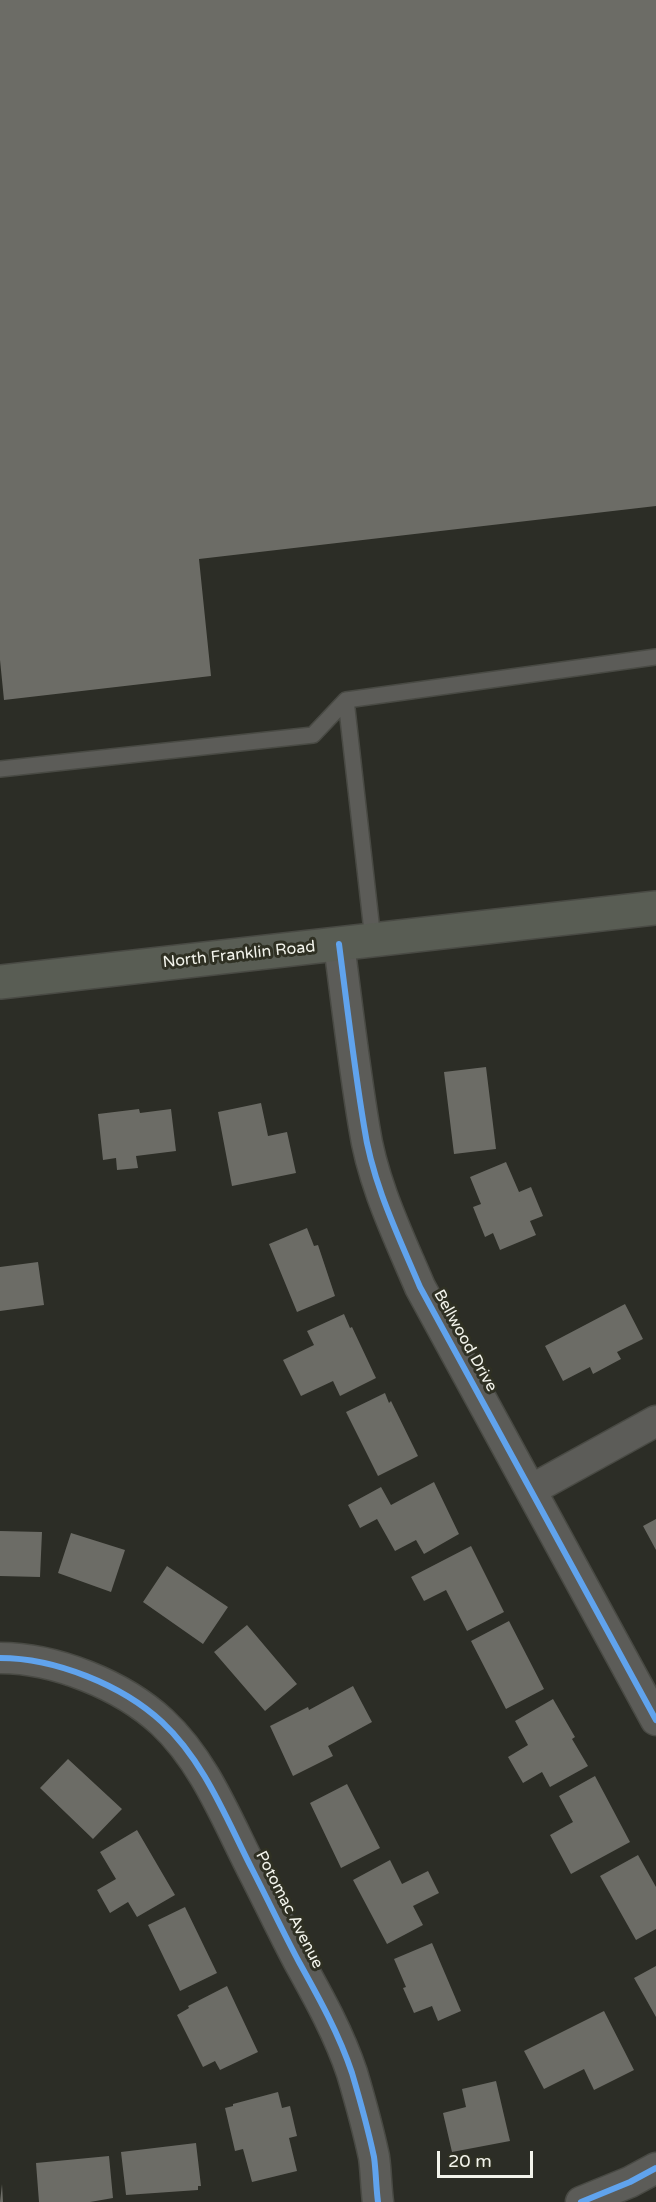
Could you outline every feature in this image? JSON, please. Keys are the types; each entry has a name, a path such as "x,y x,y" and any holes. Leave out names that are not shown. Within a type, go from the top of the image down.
{"main road":[{"name":"North Franklin Road","path":"0,982 656,908"}],"street":[{"name":"Bellwood Drive","path":"339,944 364,1127 389,1216 420,1287 656,1720"},
{"path":"531,1490 656,1420"},
{"name":"Potomac Avenue","path":"0,1658 22,1659 53,1665 123,1694 161,1721 183,1743 208,1782 335,2030 351,2072 374,2157 378,2202"},
{"path":"581,2202 630,2182 656,2168"}],"lane":[{"path":"0,769 313,735 346,700 656,657"},
{"path":"346,700 373,940"}],"building":[{"path":"0,0 656,0 656,506 199,559 211,676 4,700 0,660"},
{"path":"486,1067 496,1149 454,1154 444,1072"},
{"path":"261,1103 268,1136 287,1132 296,1173 232,1186 218,1112"},
{"path":"139,1109 140,1113 171,1109 176,1151 136,1156 138,1168 117,1170 116,1158 103,1160 98,1114"},
{"path":"506,1162 519,1192 531,1187 543,1216 530,1221 536,1235 500,1250 493,1233 485,1237 473,1207 481,1204 470,1177"},
{"path":"307,1228 314,1246 318,1245 335,1296 297,1312 269,1244"},
{"path":"38,1262 44,1305 0,1311 0,1267"},
{"path":"625,1304 643,1339 617,1352 621,1359 593,1374 590,1367 563,1381 545,1346"},
{"path":"344,1314 376,1378 340,1396 333,1381 301,1396 283,1360 314,1345 307,1331"},
{"path":"385,1393 418,1456 378,1476 346,1412"},
{"path":"434,1482 459,1534 424,1554 416,1540 395,1551 377,1519 360,1528 348,1505 381,1487 391,1505"},
{"path":"656,1519 656,1550 643,1526"},
{"path":"0,1531 42,1532 40,1577 0,1576"},
{"path":"71,1533 125,1550 111,1592 58,1573"},
{"path":"471,1546 504,1612 467,1631 446,1590 424,1601 411,1577"},
{"path":"167,1566 228,1607 203,1644 143,1602"},
{"path":"509,1621 544,1689 506,1709 471,1641"},
{"path":"247,1625 297,1684 265,1711 214,1652"},
{"path":"353,1686 372,1722 328,1746 333,1756 293,1776 270,1726 308,1707 309,1710"},
{"path":"553,1699 575,1737 572,1739 588,1766 550,1787 542,1772 523,1783 508,1757 528,1745 515,1721"},
{"path":"68,1759 122,1809 93,1839 40,1788"},
{"path":"595,1776 630,1842 571,1874 550,1835 573,1822 559,1796"},
{"path":"347,1784 380,1848 341,1868 310,1803"},
{"path":"137,1830 175,1895 137,1917 128,1902 110,1913 97,1890 116,1879 100,1852"},
{"path":"638,1855 656,1887 656,1929 636,1940 600,1876"},
{"path":"390,1860 402,1884 428,1871 439,1893 413,1906 423,1925 387,1944 353,1880"},
{"path":"185,1907 217,1973 180,1991 148,1925"},
{"path":"432,1943 461,2011 438,2021 432,2006 414,2013 394,1959"},
{"path":"656,1966 656,2017 634,1978"},
{"path":"227,1986 258,2052 220,2070 215,2061 203,2067 177,2015 189,2008 188,2006"},
{"path":"604,2011 634,2070 594,2090 584,2069 544,2089 524,2051"},
{"path":"496,2081 510,2141 452,2152 443,2113 466,2107 462,2089"},
{"path":"278,2092 282,2108 290,2106 297,2136 289,2138 297,2171 252,2182 243,2149 235,2151 225,2108"},
{"path":"196,2143 201,2186 198,2186 198,2190 126,2195 121,2152"},
{"path":"109,2156 113,2198 90,2202 39,2202 36,2163"},
{"path":"2,2184 3,2202 0,2202"}],"cycle path":[{"path":"339,944 368,1147 379,1188 395,1228 420,1287 656,1720"},
{"path":"0,1658 21,1659 65,1668 108,1685 128,1696 162,1722 190,1754 223,1810 341,2044 352,2073 372,2146 378,2202"},
{"path":"581,2202 630,2182 656,2168"}]}
